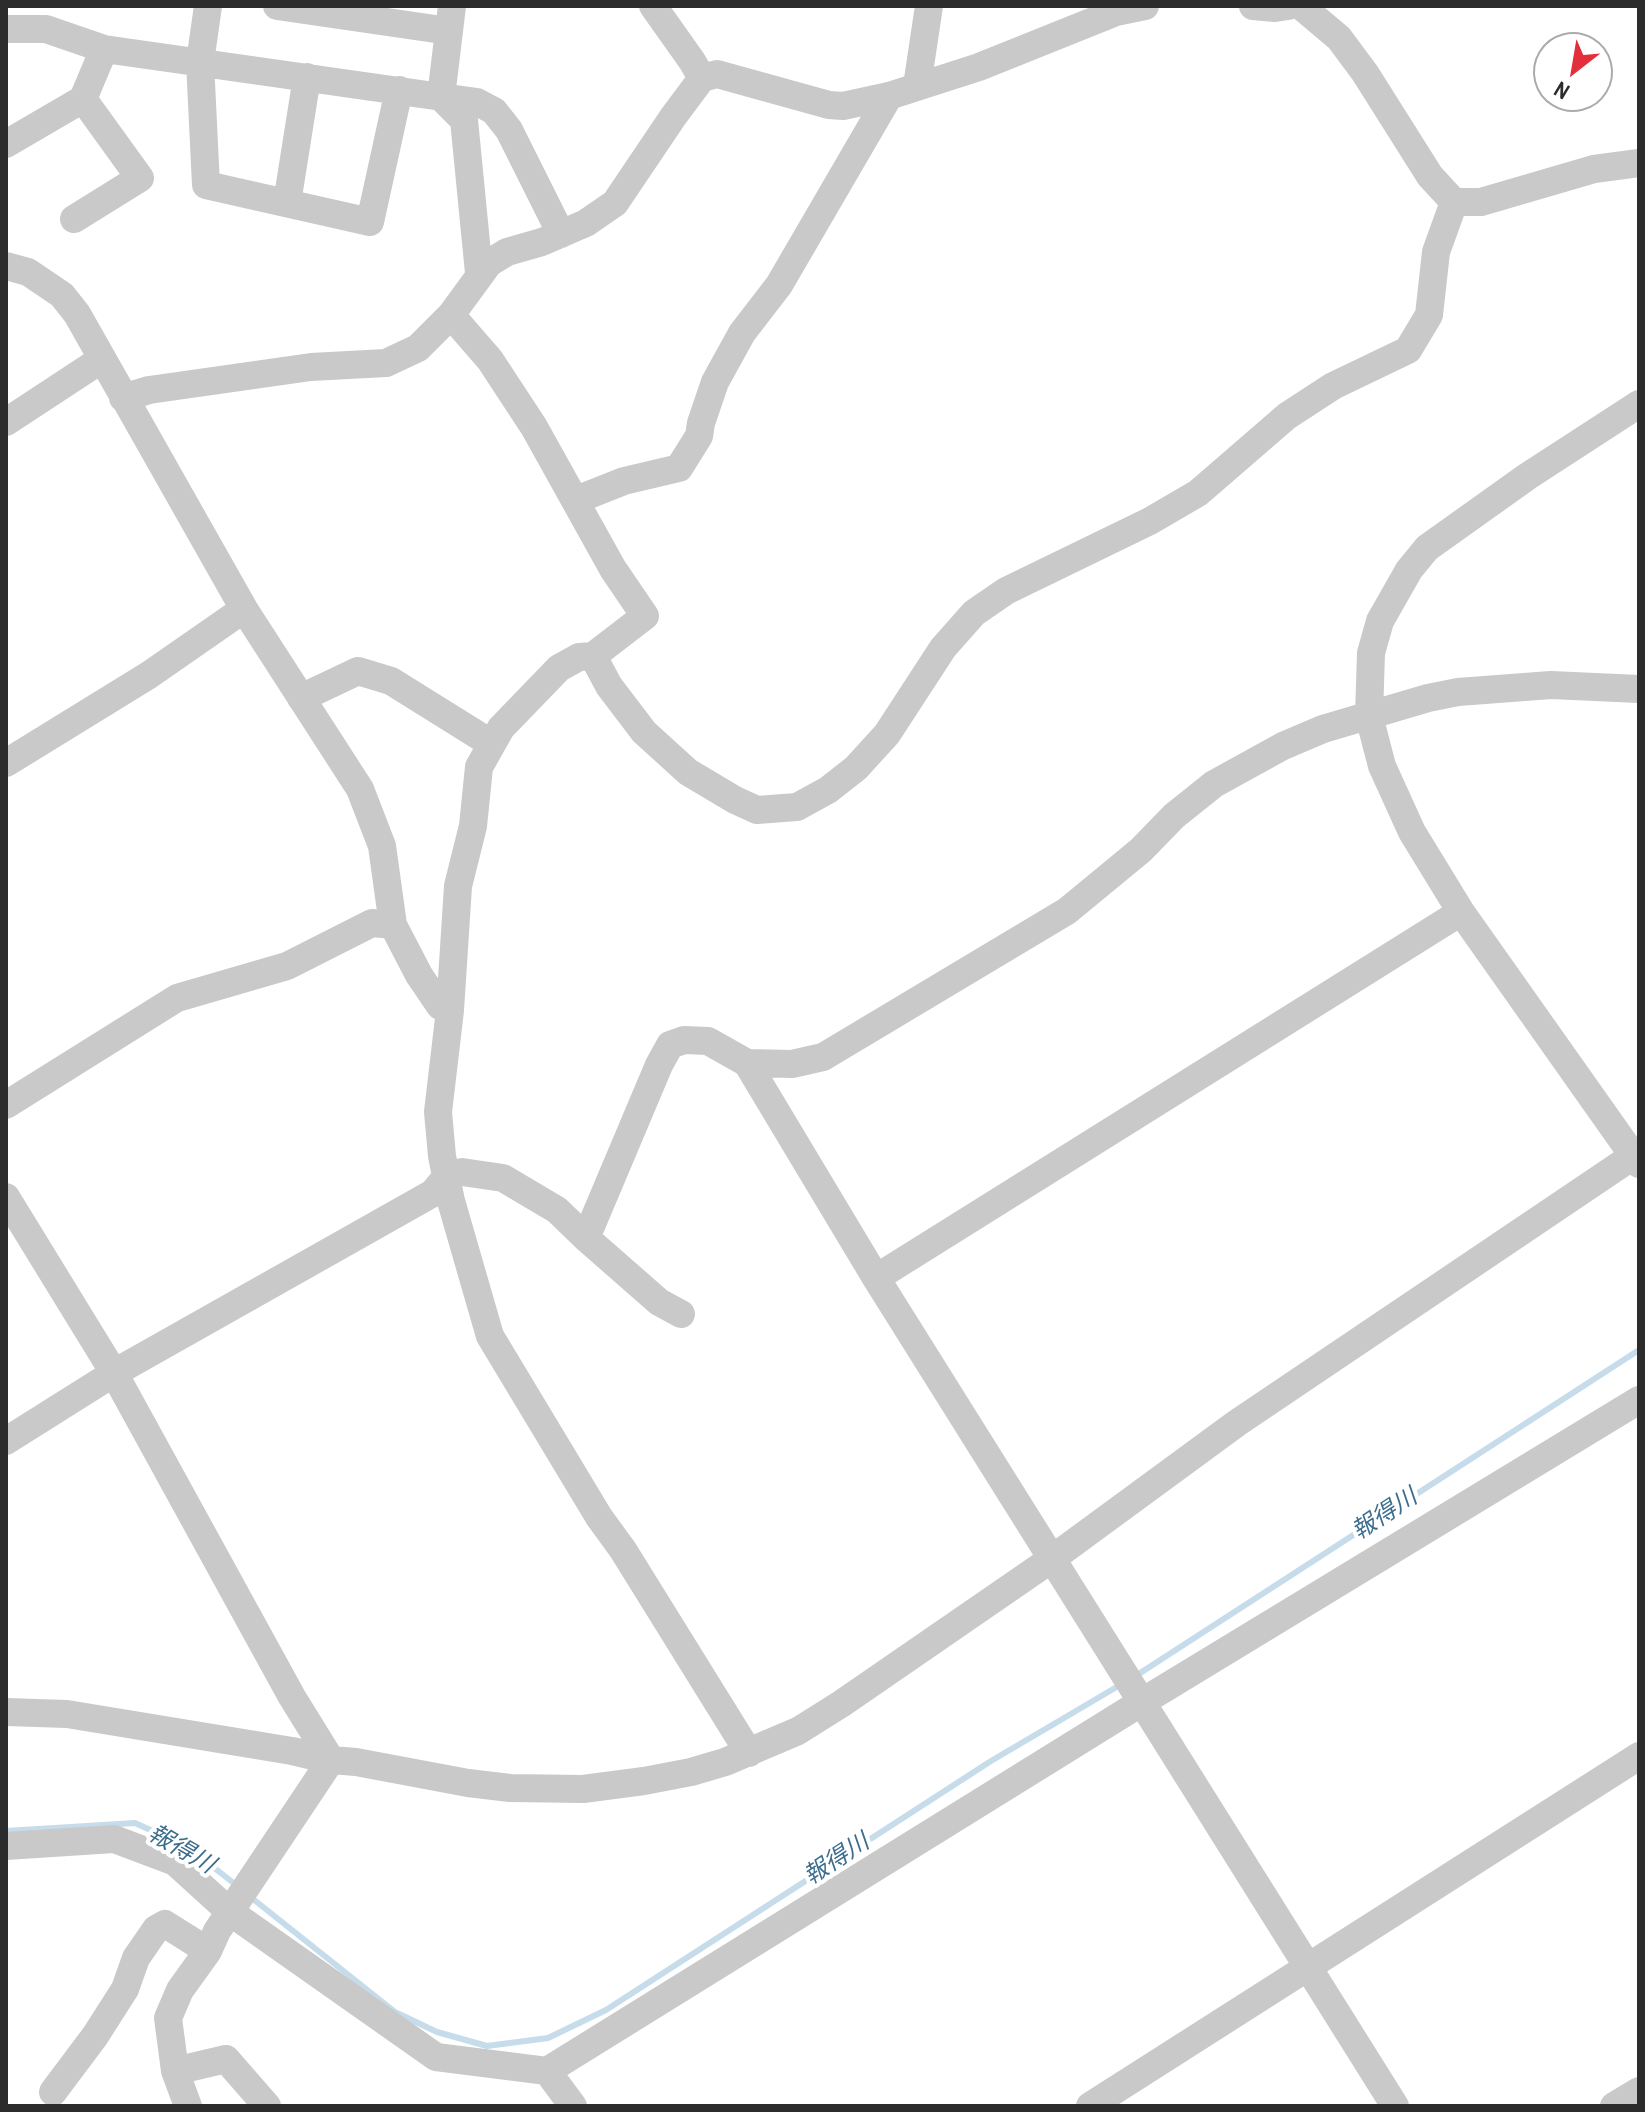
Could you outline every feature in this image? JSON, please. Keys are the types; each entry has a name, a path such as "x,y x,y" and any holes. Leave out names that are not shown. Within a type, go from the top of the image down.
{"street":[{"path":"6,14 11,6"},
{"path":"208,6 200,62 206,185 370,222 399,90"},
{"path":"277,6 451,18 441,97"},
{"path":"653,6 702,78"},
{"path":"917,86 929,6"},
{"path":"123,398 149,390 311,367 386,363 418,348 451,315 489,263 507,252 542,242 586,223 615,203 702,78 717,74 829,105 843,106 889,96 979,67 1116,12 1145,6"},
{"path":"1253,6 1288,6"},
{"path":"1301,6 1339,38 1365,73 1430,176 1454,202 1481,202 1594,169 1639,163"},
{"path":"6,29 46,29 104,49 477,102 494,111 509,130 561,234"},
{"path":"6,144 83,99 104,49"},
{"path":"287,203 307,77"},
{"path":"576,500 624,481 679,468 699,436 715,382 742,333 779,285 889,96"},
{"path":"441,97 464,120 479,273"},
{"path":"74,219 140,178 83,99"},
{"path":"593,656 609,686 644,732 688,772 757,810 797,807 828,790 856,768 887,734 943,648 974,613 1006,591 1150,521 1198,493 1287,416 1333,386 1408,350 1429,315 1436,252 1454,202"},
{"path":"6,266 28,272 62,295 77,314 244,609 360,789 382,846 393,925 419,975 440,1006 450,1010"},
{"path":"451,315 490,360 534,427 613,569 645,616 593,656 579,657 559,668 501,728 479,767 473,826 458,886 450,1010 438,1112 442,1156 451,1201 490,1336 599,1517 623,1550 749,1753"},
{"path":"6,422 102,359"},
{"path":"6,1712 67,1714 510,1788 583,1789 644,1781 691,1772 749,1753 798,1731 841,1704 1053,1558 1237,1423 1637,1157 1461,912 1412,832 1382,766 1369,716 1371,653 1380,621 1409,570 1427,548 1528,476 1639,405"},
{"path":"6,763 149,675 244,609"},
{"path":"301,698 358,671 391,681 492,744"},
{"path":"586,1238 670,1045 684,1040 708,1041 747,1063 792,1064 823,1057 1067,911 1214,784 1283,746 1323,729 1458,692 1551,685 1639,689"},
{"path":"876,1278 1461,912"},
{"path":"6,1105 177,998 287,966 372,923 393,925"},
{"path":"747,1063 876,1278 1395,2106"},
{"path":"6,1441 114,1373 433,1193 447,1176 462,1172 503,1178 557,1210 659,1302 681,1314"},
{"path":"6,1197 114,1373 292,1697 331,1760"},
{"path":"6,1846 114,1839 175,1862 230,1912 436,2057 547,2071 1138,1697 1639,1400"},
{"path":"1090,2106 1639,1756"},
{"path":"188,2106 175,2071 168,2018 180,1990 208,1951 217,1931 331,1760"},
{"path":"52,2101 125,1989 136,1958 156,1929 165,1924 208,1951"},
{"path":"175,2071 226,2059 267,2106"},
{"path":"547,2071 573,2106"},
{"path":"1614,2106 1639,2091"}],"waterway":[{"name":"報得川","path":"1134,1677 1639,1350"},
{"name":"報得川","path":"248,1895 395,2012 437,2032 487,2046 548,2038 606,2010 991,1761 1120,1685"},
{"name":"報得川","path":"6,1831 135,1823 168,1838 236,1885"}]}
